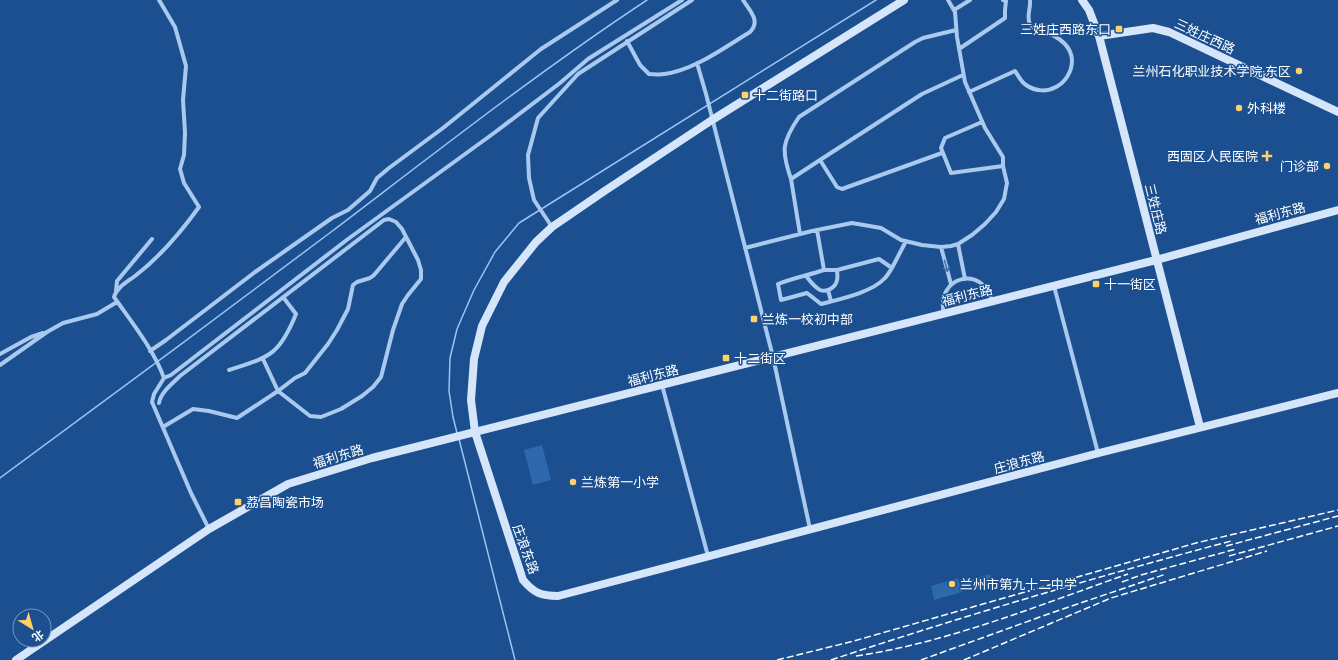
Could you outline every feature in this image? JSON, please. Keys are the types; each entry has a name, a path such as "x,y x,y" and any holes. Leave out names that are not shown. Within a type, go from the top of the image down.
{"street":[{"path":"116,291 139,273 167,247 199,207 184,183 180,169 184,155 185,133 183,100 186,66 175,27 159,0"},
{"path":"150,351 255,272 332,218 348,210 370,191 377,178 443,128 541,49 617,0"},
{"path":"209,528 191,493 152,402 154,394 164,378 171,375 391,206 560,83 588,58 682,0"},
{"path":"552,227 534,200 529,178 528,155 538,118 578,74 692,0"},
{"path":"627,41 640,65 649,74 664,74 697,63 750,32 754,28 756,24 755,20 744,0"},
{"name":"庄浪东路","path":"904,0 711,117 552,227 536,242 504,282 482,326 474,359 471,400 472,433 523,580 531,589 545,596 558,596 1098,453 1338,393"},
{"path":"745,248 852,223 881,228 906,241 941,248 958,244 984,224 996,212 1004,199 1008,183 1003,166 1003,157 982,122 969,92 959,49 954,10 948,0"},
{"path":"954,10 970,0"},
{"path":"959,49 1005,18 1005,0"},
{"path":"969,92 1014,71 1025,85 1035,90 1046,91 1057,87 1066,80 1071,70 1072,59 1068,48 1061,40 1032,27 1029,23 1028,17 1030,0"},
{"name":"三姓庄路","path":"1082,0 1089,10 1099,36 1200,427"},
{"name":"三姓庄西路","path":"1099,36 1152,28 1169,32 1338,112"},
{"path":"800,234 791,179 785,161 784,147 790,130 800,117 915,42 923,38 956,30"},
{"path":"697,63 773,357 810,529"},
{"path":"791,179 922,94 964,75"},
{"path":"982,122 945,138 941,148 951,173 1003,166"},
{"path":"820,160 837,188 842,188 942,153"},
{"name":"福利东路","path":"16,660 209,528 288,484 372,458 1156,260 1338,210"},
{"path":"159,403 160,398 166,389 180,376 283,297 384,220 389,219 396,222 402,229 422,270 421,279 402,304 393,330 381,377 373,387 341,409 321,417 310,416 278,391 263,359"},
{"path":"817,230 824,270"},
{"path":"163,427 192,409 237,418 278,391 290,381 305,373 328,344 348,309 354,285 357,282 370,278 374,275 406,237"},
{"path":"152,239 118,281 114,297 135,326 161,370 164,378"},
{"path":"892,268 879,259 837,270 824,270 795,278 778,284 781,300 807,293 820,304 871,288 885,278 892,268 906,241"},
{"path":"958,244 965,279"},
{"path":"941,248 951,284"},
{"path":"806,276 813,285 820,290 828,290 833,287 837,280 837,270"},
{"path":"944,314 942,305 943,296 951,284 961,279 970,278 978,281 985,286 990,293 992,301"},
{"path":"1054,286 1098,453"},
{"path":"828,290 831,301"},
{"path":"229,370 263,359 280,345 290,330 296,314 283,297"},
{"path":"0,365 47,332 63,323 97,314 117,302"},
{"path":"0,354 31,337 47,332"},
{"path":"662,385 708,556"}],"shaded area":[{"path":"542,445 551,480 533,485 524,450"},
{"path":"990,574 993,585 973,590 970,580"},
{"path":"958,578 962,592 934,600 931,586"}],"waterway":[{"path":"0,478 527,84 606,27 647,0"},
{"path":"457,433 449,391 450,358 457,329 474,290 495,252 519,223 876,0"},
{"path":"459,439 515,660"}],"railway":[{"path":"777,660 854,641 1196,543 1338,510"},
{"path":"1226,546 1338,516"},
{"path":"1229,556 1338,526"},
{"path":"831,660 1030,598 1231,541"},
{"path":"1122,582 1141,575 1236,549"},
{"path":"964,660 1111,598 1267,551"},
{"path":"856,656 926,642 960,632 1028,610 1128,574"},
{"path":"921,660 1051,613 1166,574"}],"place":[{"name":"三姓庄西路东口","path":"1119,29"},
{"name":"兰州石化职业技术学院·东区","path":"1299,71"},
{"name":"十二街路口","path":"745,95"},
{"name":"外科楼","path":"1239,108"},
{"name":"西固区人民医院","path":"1267,156"},
{"name":"门诊部","path":"1327,166"},
{"name":"十一街区","path":"1096,284"},
{"name":"兰炼一校初中部","path":"754,319"},
{"name":"十二街区","path":"726,358"},
{"name":"兰炼第一小学","path":"573,482"},
{"name":"荔昌陶瓷市场","path":"238,502"},
{"name":"兰州市第九十二中学","path":"952,584"}]}
